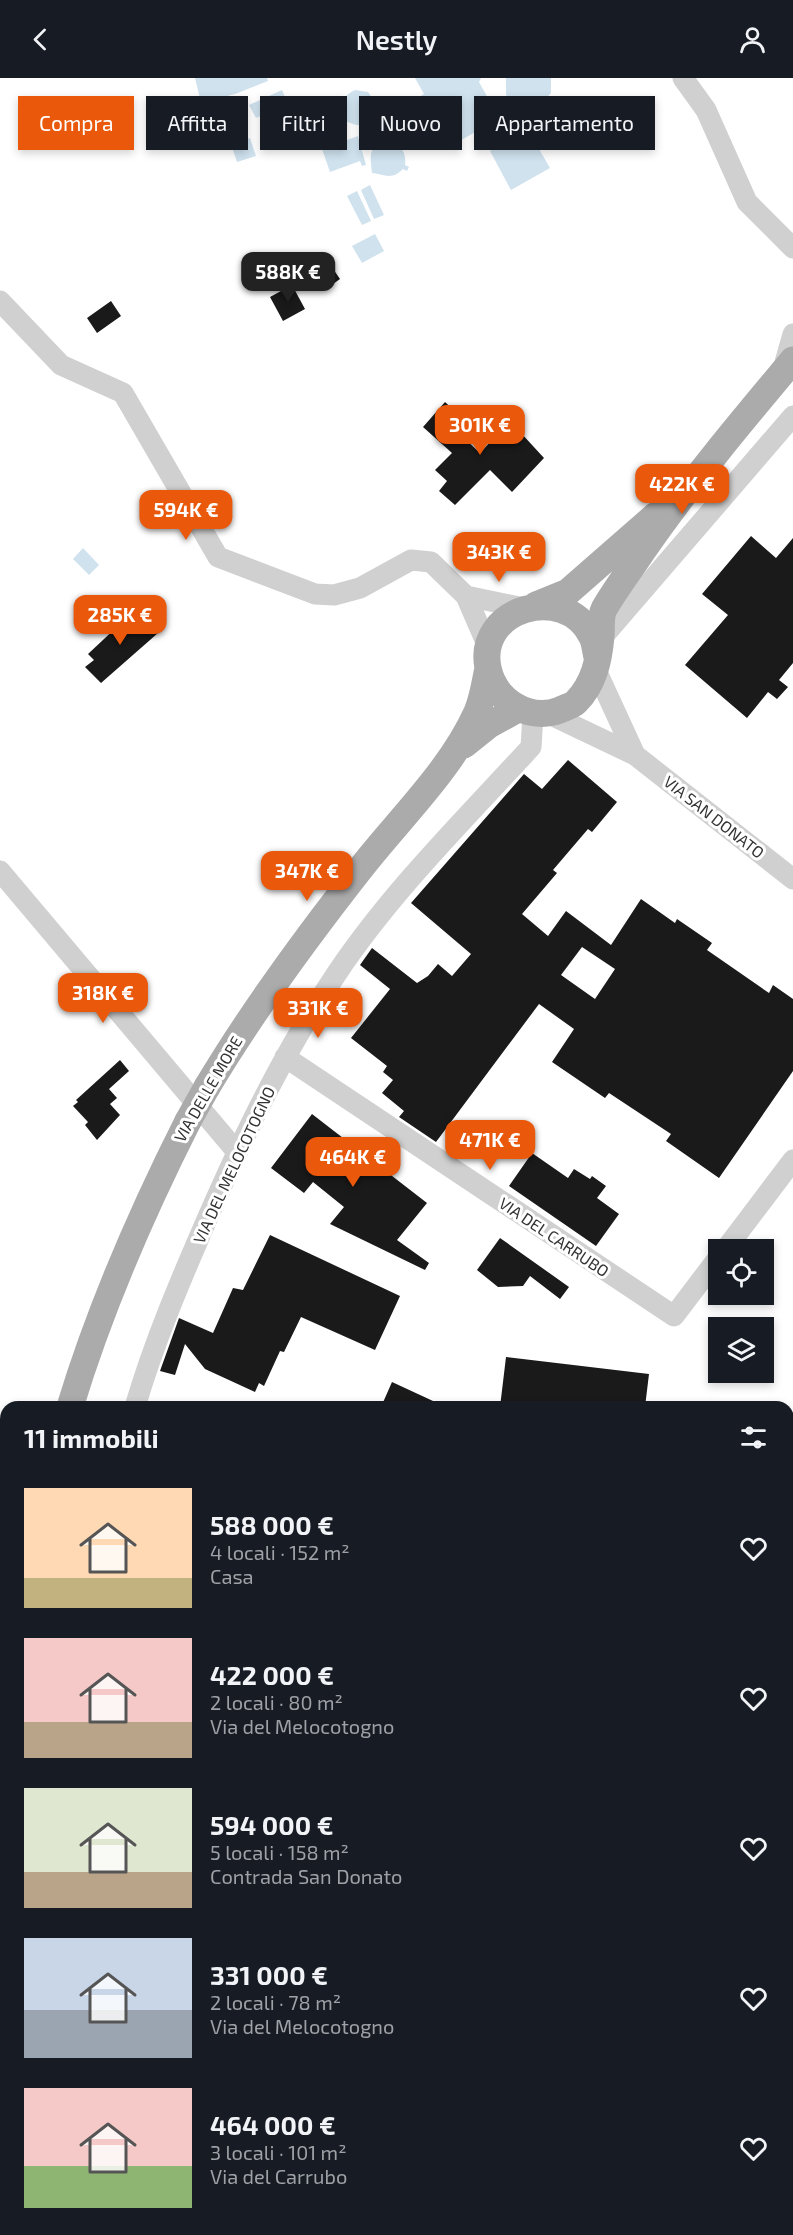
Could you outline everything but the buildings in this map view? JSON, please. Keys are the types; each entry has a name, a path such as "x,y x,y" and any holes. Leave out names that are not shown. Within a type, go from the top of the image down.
{"main road":[{"path":"456,751 489,725 533,712 574,704 592,683 603,612 684,491 788,366"},
{"path":"456,751 478,710 489,658 501,624 530,607 568,592 684,491"},
{"path":"530,607 558,607 578,618 591,635 598,655"},
{"path":"489,658 498,692 533,712"},
{"name":"VIA DELLE MORE","path":"72,1401 115,1277 153,1191 188,1121 237,1036 360,869 456,751"}],"street":[{"path":"682,78 706,110 747,202 793,248"},
{"path":"0,301 61,365 123,393 218,557 315,594 334,595 360,588 411,560 431,562 466,596 489,658"},
{"path":"788,366 793,334"},
{"path":"635,755 598,655 793,416"},
{"path":"466,596 530,607"},
{"path":"533,712 635,755"},
{"name":"VIA DEL MELOCOTOGNO","path":"137,1401 147,1366 237,1152 285,1057 338,972 392,901 531,747 533,712"},
{"name":"VIA SAN DONATO","path":"635,755 793,879"},
{"path":"0,871 237,1152"},
{"name":"VIA DEL CARRUBO","path":"285,1057 674,1316 708,1271"},
{"path":"733,1239 793,1160"}],"water":[{"path":"195,78 267,78 268,81 227,96 199,96"},
{"path":"415,78 481,78 479,82 487,96 474,96 474,133 462,140 462,96 421,96 424,94"},
{"path":"506,78 551,78 551,93 548,96 506,95"},
{"path":"282,90 285,96 269,96"},
{"path":"355,90 368,92 371,96 359,96 359,125 347,121 348,95"},
{"path":"260,100 260,116 256,118 249,105"},
{"path":"358,136 359,150 362,150 366,165 362,166 360,161 330,172 322,150 347,150 347,140"},
{"path":"250,138 256,156 237,162 233,150 248,150 248,139"},
{"path":"373,150 402,150 405,155 405,165 409,167 407,171 403,169 391,176 372,173 371,154"},
{"path":"540,150 550,168 511,190 490,151"},
{"path":"370,185 384,215 374,219 361,190"},
{"path":"357,191 371,221 362,225 347,196"},
{"path":"375,234 384,251 362,263 352,246"},
{"path":"83,548 99,565 89,575 73,559"}]}
